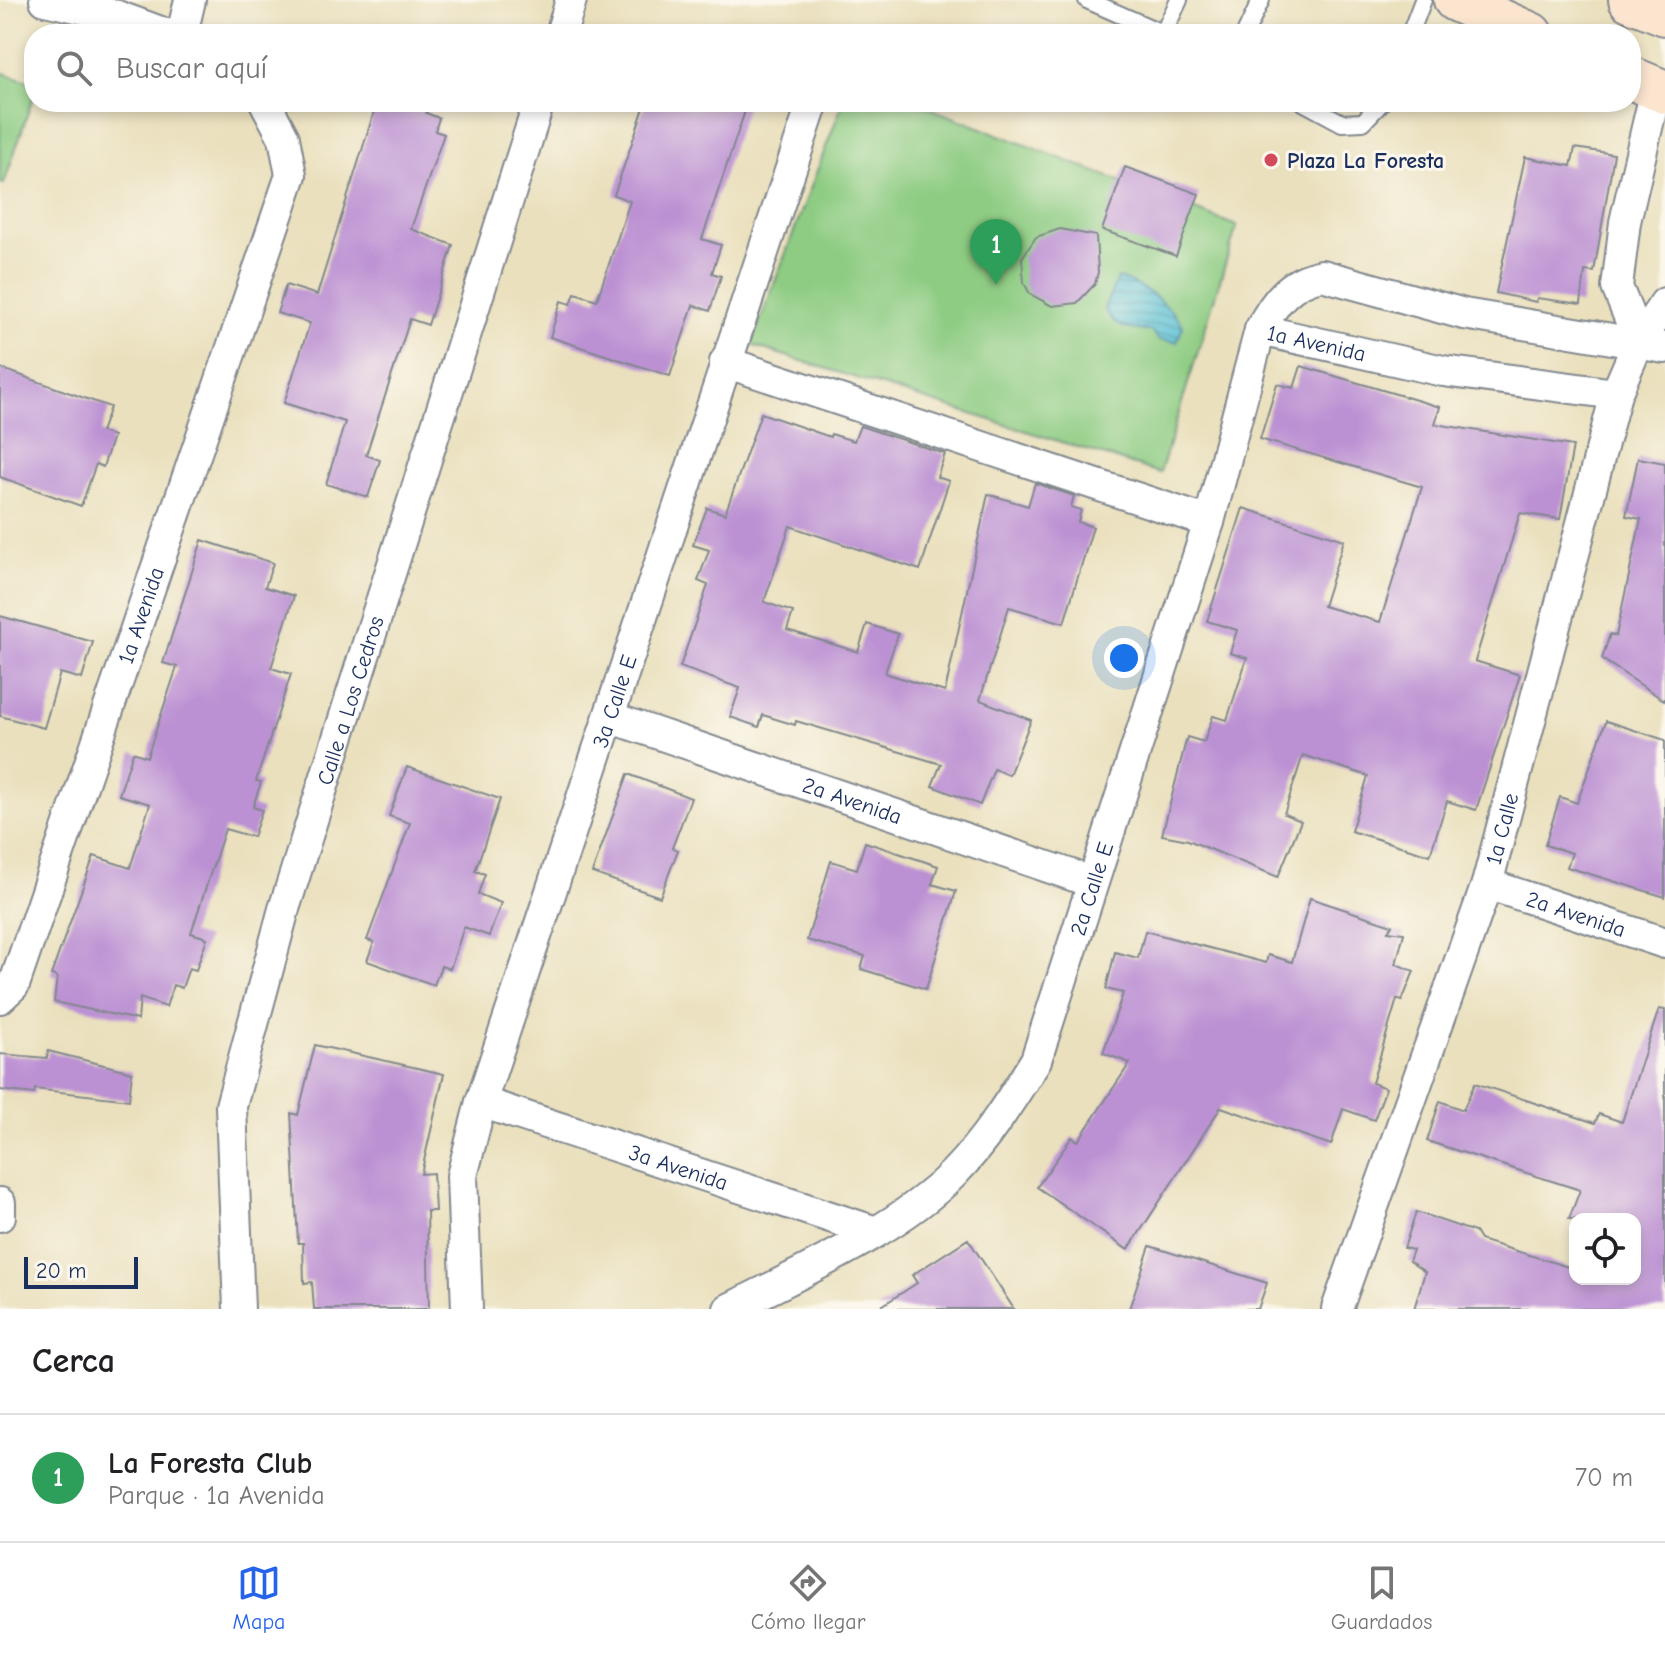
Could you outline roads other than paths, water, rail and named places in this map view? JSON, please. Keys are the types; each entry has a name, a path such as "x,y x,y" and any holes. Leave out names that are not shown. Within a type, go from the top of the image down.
{"main road":[{"path":"1455,0 1509,24"},
{"path":"1630,0 1665,14"}],"street":[{"path":"45,0 120,8 148,24"},
{"path":"184,24 190,0"},
{"path":"564,24 571,0"},
{"path":"1651,87 1625,222 1617,287 1652,344"},
{"name":"1a Avenida","path":"0,998 14,985 276,228 291,175 284,138 270,112"},
{"name":"Calle a Los Cedros","path":"239,1309 231,1106 284,909 536,112"},
{"name":"3a Calle E","path":"467,1309 462,1176 481,1102 612,718 725,362 810,112"},
{"name":"1a Avenida","path":"1616,394 1443,371 1260,330 1270,310 1287,290 1305,279 1322,275 1464,314 1652,344"},
{"name":"1a Calle","path":"1337,1309 1487,884 1616,394 1652,344 1665,303"},
{"name":"2a Calle E","path":"729,1309 876,1232 952,1176 996,1124 1036,1060 1209,522 1260,330"},
{"path":"725,362 1209,522"},
{"name":"2a Avenida","path":"612,718 1092,882"},
{"name":"2a Avenida","path":"1487,884 1665,943"},
{"name":"3a Avenida","path":"481,1102 876,1232"},
{"path":"0,1203 0,1216"}],"lane":[{"path":"1087,0 1141,24"},
{"path":"1168,24 1179,0"},
{"path":"1250,24 1261,0"},
{"path":"1414,24 1423,0"},
{"path":"1322,112 1342,123 1363,122 1372,112"}],"water":[{"path":"1118,278 1146,291 1170,310 1183,326 1177,342 1159,340 1151,331 1129,329 1113,320 1104,308"}],"place":[{"name":"Plaza La Foresta","path":"1271,160"},
{"name":"La Foresta Club","path":"996,285"}]}
